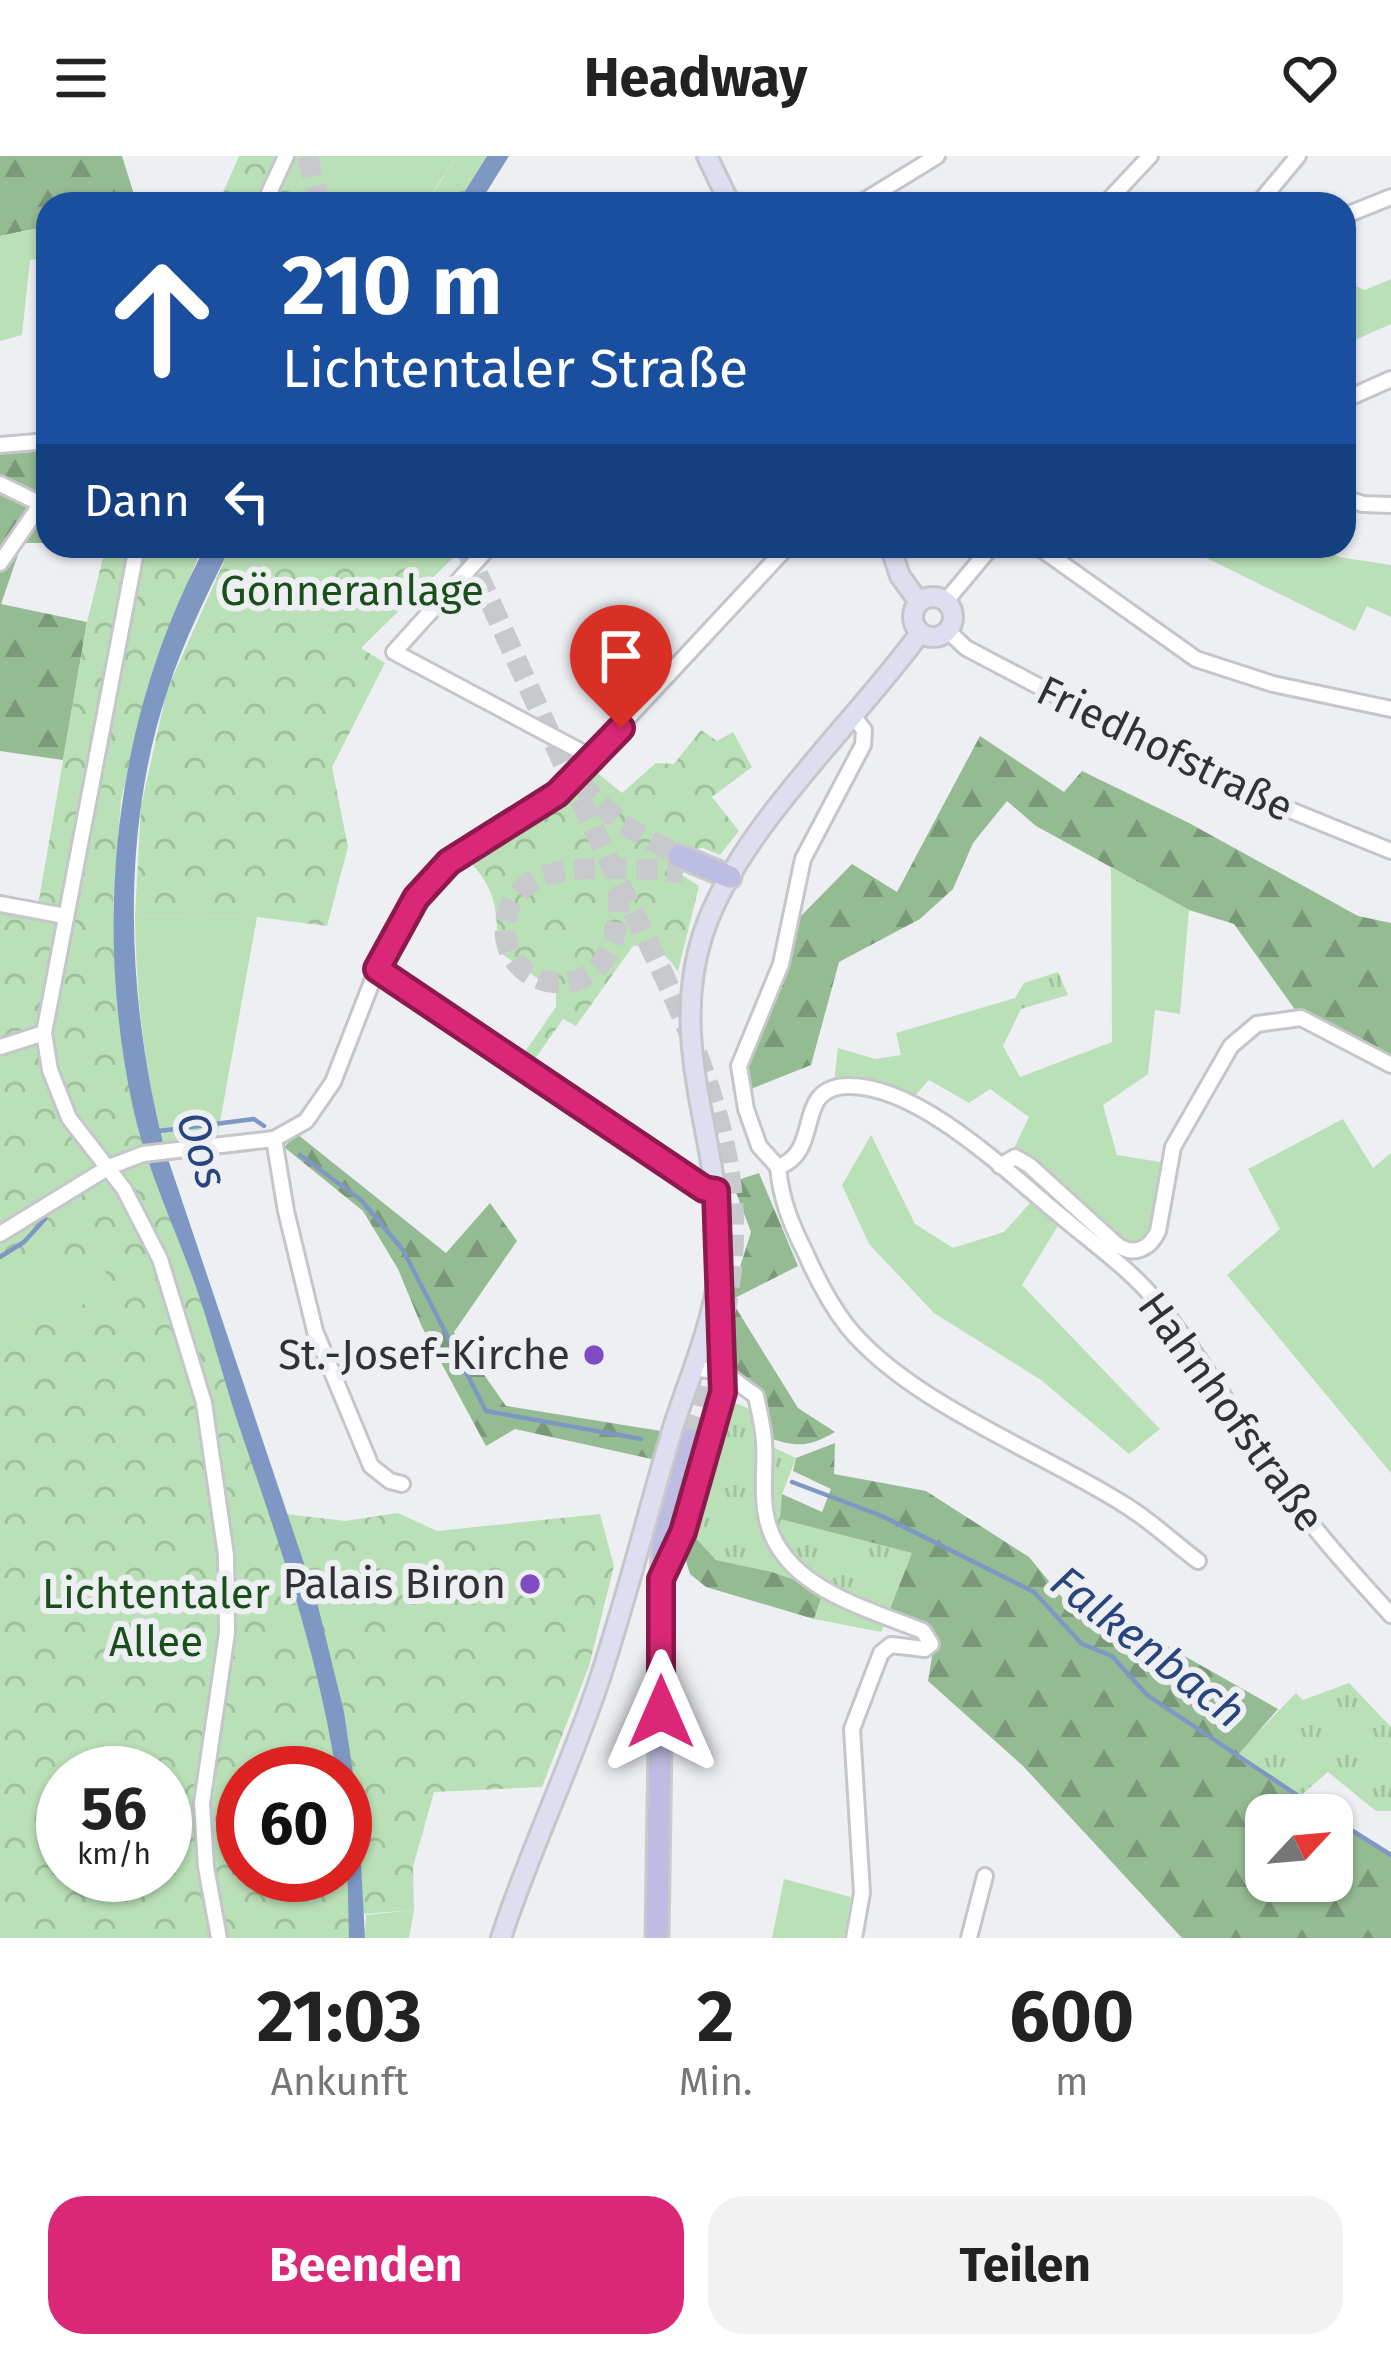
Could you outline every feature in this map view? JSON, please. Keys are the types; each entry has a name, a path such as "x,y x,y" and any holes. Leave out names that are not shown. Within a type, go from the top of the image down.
{"main road":[{"path":"707,156 724,192"},
{"path":"894,558 900,576 919,602"},
{"path":"919,602 935,596 946,601 953,615 948,631 938,637 920,634"},
{"path":"919,602 913,622 920,634"},
{"path":"661,1579 683,1532 723,1392 716,1191 694,1086 690,1032 696,960 726,882 920,634"},
{"path":"681,864 726,882"},
{"path":"501,1938 597,1687 718,1277"},
{"path":"657,1938 663,1545 692,1440"}],"street":[{"path":"270,192 286,156"},
{"path":"878,192 937,156"},
{"path":"1116,192 1150,156"},
{"path":"1268,192 1298,156"},
{"path":"1356,211 1391,197"},
{"path":"1356,395 1391,379"},
{"path":"0,445 36,442"},
{"path":"0,484 36,501"},
{"path":"1356,500 1391,505"},
{"path":"0,563 36,517"},
{"path":"135,558 44,1033 62,1104 85,1143 109,1168 149,1235 173,1295 204,1403 223,1533 226,1633 202,1803 206,1867 219,1938"},
{"path":"479,558 394,652 593,758"},
{"path":"0,1234 109,1168 142,1154 274,1139 306,1121 333,1082 377,969 416,898 449,862 557,794 777,558"},
{"path":"946,601 982,558"},
{"path":"1053,558 1196,659 1273,684 1391,709"},
{"name":"Friedhofstraße","path":"948,631 966,648 1221,782 1391,851"},
{"path":"854,716 864,730 863,745 803,860 781,964 739,1066 746,1109 759,1146 778,1167 782,1202 826,1295 869,1350 1030,1454 1126,1505 1198,1562"},
{"path":"0,904 65,916"},
{"path":"377,969 704,1189 716,1191"},
{"path":"1000,1166 1015,1156 1124,1250 1136,1251 1153,1243 1158,1231 1173,1147 1231,1046 1257,1024 1301,1018 1391,1065"},
{"path":"0,1047 44,1033"},
{"name":"Hahnhofstraße","path":"778,1167 800,1153 813,1105 824,1094 845,1086 887,1092 944,1124 1153,1298 1306,1518 1391,1615"},
{"path":"274,1139 315,1331 371,1466 401,1484"},
{"path":"692,1368 723,1372 756,1396 770,1533 802,1574 824,1590 930,1638 925,1649 891,1645 881,1653 852,1729 862,1893 854,1938"},
{"path":"969,1938 985,1876"}],"green space":[{"path":"0,156 122,156 133,192 36,192 36,228 0,236"},
{"path":"239,156 310,156 296,192 223,192"},
{"path":"310,156 457,156 433,192 296,192"},
{"path":"457,156 487,156 464,192 434,192"},
{"path":"36,228 36,259 30,260 22,335 0,341 0,236"},
{"path":"1391,279 1391,324 1356,340 1356,286 1365,290"},
{"path":"36,451 36,543 22,543 1,604 87,622 63,760 0,751 0,454"},
{"name":"Lichtentaler Allee","path":"103,558 197,558 148,687 121,801 113,903 118,1009 133,1106 158,1184 286,1514 345,1521 398,1513 437,1531 600,1514 614,1566 589,1666 542,1787 434,1792 413,1867 414,1910 350,1915 349,1938 0,1938 0,911 37,911 87,622"},
{"name":"Gönneranlage","path":"226,558 453,558 361,648 385,663 332,767 348,847 327,926 257,917 135,915 141,806 167,690"},
{"path":"1206,558 1346,558 1391,565 1391,617 1367,606 1355,631"},
{"path":"701,730 717,741 733,732 752,767 712,797 739,831 720,855 703,848 680,851 676,865 699,886 678,971 659,951 633,946 576,1026 563,1019 532,1063 522,1056 556,1007 556,991 499,952 493,900 465,856 557,794 580,786 595,771 622,793 656,763 674,764"},
{"path":"980,736 1064,792 1082,771 1189,823 1358,916 1391,923 1391,1066 1301,1018 1234,924 1189,910 1036,826 1007,801 973,843 953,889 920,919 839,962 811,1065 751,1089 745,1064 783,972 799,918 852,864 897,892"},
{"path":"1111,867 1189,910 1180,1014 1155,1010 1148,1074 1103,1105 1117,1155 1166,1163 1153,1243 1124,1250 1013,1150 1029,1117 990,1089 969,1103 929,1080 913,1098 875,1084 834,1082 838,1048 875,1059 901,1055 896,1033 1015,998 1021,1009 1003,1046 1020,1077 1112,1042"},
{"path":"135,915 257,917 216,1144 165,1150 142,1033"},
{"path":"1058,972 1068,995 1021,1009 1015,998 1024,983"},
{"path":"1343,1119 1373,1168 1391,1153 1391,1473 1227,1275 1280,1229 1248,1169"},
{"path":"297,1134 446,1253 490,1203 517,1241 454,1332 506,1406 667,1432 656,1460 515,1429 486,1446 422,1327 398,1269 363,1211 284,1147"},
{"path":"871,1135 915,1224 953,1248 1004,1232 1031,1202 1059,1224 1022,1285 1160,1429 1129,1454 1041,1380 934,1313 869,1244 842,1185"},
{"path":"759,1173 798,1266 731,1300 798,1408 835,1432 809,1443 766,1437 758,1389 727,1370 730,1299 751,1232 732,1182"},
{"path":"99,1251 113,1295 0,1331 0,1281"},
{"path":"730,1402 756,1415 764,1443 796,1458 782,1494 781,1519 912,1553 881,1632 814,1619 824,1591 772,1572 716,1560 692,1534"},
{"path":"835,1443 834,1474 926,1491 1029,1557 1071,1608 1095,1597 1126,1619 1116,1644 1149,1666 1165,1645 1278,1709 1236,1757 1294,1794 1245,1794 1245,1902 1353,1902 1353,1831 1391,1855 1391,1938 1182,1938 1023,1766 928,1681 934,1644 888,1614 912,1553 780,1519 782,1494 822,1512 831,1489 793,1471 796,1458"},
{"path":"692,1534 716,1560 824,1590 814,1619 706,1587 690,1574 683,1551"},
{"path":"1349,1683 1391,1727 1391,1811 1376,1811 1328,1772 1302,1794 1294,1794 1235,1756 1296,1693 1303,1700"},
{"path":"784,1879 851,1897 844,1938 772,1938"},
{"path":"414,1910 409,1938 365,1938 366,1915"}],"water":[{"path":"487,156 509,156 486,192 464,192"},
{"path":"200,558 225,558 174,671 152,745 135,860 136,978 165,1150 317,1602 349,1746 331,1746 295,1596 132,1103 114,962 114,890 132,747 151,678"},
{"path":"348,1902 363,1902 365,1938 349,1938"}],"waterway":[{"name":"Falkenbach","path":"159,1131 254,1119 264,1126"},
{"name":"Falkenbach","path":"300,1155 361,1200 403,1250 486,1411 641,1439"},
{"path":"0,1257 24,1242 45,1219"},
{"name":"Falkenbach","path":"792,1482 882,1516 1034,1592 1082,1644 1112,1656 1147,1695 1296,1794"},
{"name":"Falkenbach","path":"1353,1831 1391,1855"}],"tunnel":[{"path":"307,156 318,192"},
{"path":"470,558 669,987 718,1116 733,1206 732,1266 723,1324 692,1440"},
{"path":"579,782 620,823 679,856"},
{"path":"618,891 615,933 602,962 582,978 559,983 536,978 517,964 506,943 507,915 517,895 534,880 586,869 683,872"}],"place":[{"name":"St.-Josef-Kirche","path":"594,1355"},
{"name":"Palais Biron","path":"530,1584"}],"route":[{"path":"621,728 557,794 449,862 416,898 377,969 704,1189 716,1191 723,1392 683,1532 661,1579 661,1712"}],"water label":[{"name":"Oos","path":"202,1150"}]}
